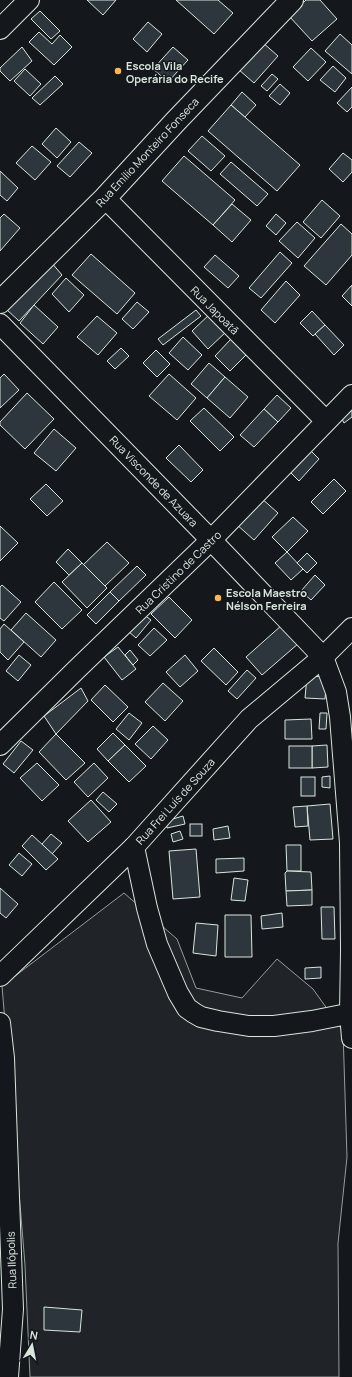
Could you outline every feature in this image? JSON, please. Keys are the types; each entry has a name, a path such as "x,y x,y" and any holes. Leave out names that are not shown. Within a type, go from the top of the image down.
{"main road":[{"name":"Rua Emílio Monteiro Fonseca","path":"0,302 104,198 292,0"}],"street":[{"path":"0,29 29,0"},
{"name":"Rua Japoatã","path":"104,198 326,421"},
{"name":"Rua Visconde de Azuara","path":"0,324 323,657"},
{"name":"Rua Cristino de Castro","path":"0,745 211,540 352,395"},
{"name":"Rua Frei Luís de Souza","path":"0,976 134,847 249,719 323,657 352,628"},
{"path":"323,657 336,692 340,717 350,835 352,1038"},
{"path":"134,847 147,908 157,944 178,993 188,1008 194,1013 202,1017 218,1021 248,1026 274,1026 312,1021 351,1013"},
{"name":"Rua Ilópolis","path":"0,1023 4,1058 13,1308 8,1377"}],"shaded area":[{"path":"124,893 177,939 196,988 242,998 277,959 313,989 343,1031 347,1157 338,1243 339,1377 30,1377 25,1265 2,986"}],"building":[{"path":"87,0 116,0 103,15"},
{"path":"176,0 218,0 233,13 214,34"},
{"path":"306,0 320,0 337,19 312,41 289,16"},
{"path":"40,11 60,31 51,39 31,19"},
{"path":"148,22 162,34 147,52 133,39"},
{"path":"39,32 52,44 60,35 72,47 54,65 29,42"},
{"path":"340,34 352,45 352,74 325,51"},
{"path":"262,42 278,56 254,83 238,69"},
{"path":"22,47 32,61 10,81 0,71 0,68"},
{"path":"173,47 188,60 168,82 153,69"},
{"path":"311,48 326,62 308,81 293,67"},
{"path":"333,66 346,78 335,92 320,80"},
{"path":"25,69 41,84 30,96 14,81"},
{"path":"272,74 278,79 267,91 261,86"},
{"path":"55,76 63,84 40,105 32,98"},
{"path":"280,84 290,93 280,105 269,96"},
{"path":"352,87 352,107 347,112 337,103"},
{"path":"242,92 256,105 245,117 231,105"},
{"path":"231,105 300,165 277,191 208,131"},
{"path":"56,128 71,142 57,158 42,144"},
{"path":"202,136 225,156 211,171 188,151"},
{"path":"79,142 92,153 70,177 57,166"},
{"path":"32,146 51,162 35,180 16,163"},
{"path":"343,153 352,160 352,172 343,182 329,169"},
{"path":"184,156 235,200 213,225 162,181"},
{"path":"231,162 268,194 257,206 220,174"},
{"path":"0,171 18,188 7,201 0,195"},
{"path":"322,200 340,216 321,238 303,222"},
{"path":"232,204 251,220 232,242 213,225"},
{"path":"4,214 20,228 0,251 0,218"},
{"path":"276,214 286,223 276,235 266,226"},
{"path":"297,222 315,238 298,258 279,241"},
{"path":"341,224 352,234 352,255 326,285 304,266"},
{"path":"280,252 292,263 261,298 249,288"},
{"path":"91,254 135,293 117,314 72,275"},
{"path":"215,255 239,276 228,288 204,267"},
{"path":"51,262 62,275 19,321 6,309"},
{"path":"66,278 84,295 69,312 52,294"},
{"path":"286,281 300,295 275,323 261,310"},
{"path":"352,285 352,306 342,296"},
{"path":"137,302 149,312 133,329 122,319"},
{"path":"34,305 58,327 43,344 20,323"},
{"path":"196,310 201,316 163,345 158,339"},
{"path":"312,311 325,325 313,336 300,323"},
{"path":"212,312 228,330 208,349 192,331"},
{"path":"97,316 117,333 98,355 77,337"},
{"path":"325,325 344,345 334,355 315,334"},
{"path":"183,337 202,355 188,370 169,353"},
{"path":"231,339 247,354 230,371 215,356"},
{"path":"121,348 129,356 115,369 107,361"},
{"path":"156,350 170,364 157,377 143,363"},
{"path":"209,363 225,377 207,398 191,384"},
{"path":"4,374 19,390 0,408 0,378"},
{"path":"169,374 196,398 177,420 149,396"},
{"path":"225,377 248,397 230,418 207,398"},
{"path":"27,393 54,419 25,449 0,425 0,422"},
{"path":"277,395 291,408 278,422 264,409"},
{"path":"204,408 234,437 220,451 190,421"},
{"path":"264,409 278,422 254,447 240,435"},
{"path":"352,410 352,417 344,423 341,417"},
{"path":"54,429 76,448 56,471 34,453"},
{"path":"179,445 203,470 191,482 166,458"},
{"path":"311,451 319,459 299,481 290,472"},
{"path":"334,479 346,491 323,514 311,502"},
{"path":"46,484 63,501 47,516 30,499"},
{"path":"260,497 278,513 254,540 236,524"},
{"path":"293,517 308,531 287,552 272,537"},
{"path":"0,526 18,543 0,561"},
{"path":"107,542 129,563 105,586 83,565"},
{"path":"68,549 82,563 69,575 56,562"},
{"path":"287,552 303,569 291,580 275,563"},
{"path":"307,553 317,563 307,573 297,563"},
{"path":"82,563 107,588 87,608 62,582"},
{"path":"137,566 146,575 119,601 110,592"},
{"path":"315,575 325,585 311,600 301,591"},
{"path":"54,582 82,610 62,629 35,602"},
{"path":"2,585 21,602 4,621 0,618 0,587"},
{"path":"110,592 119,601 96,624 87,615"},
{"path":"169,597 192,620 175,638 151,614"},
{"path":"26,613 56,640 41,657 11,630"},
{"path":"143,614 151,620 136,638 128,631"},
{"path":"4,624 24,642 8,660 0,652 0,629"},
{"path":"282,625 299,643 262,675 246,657"},
{"path":"154,628 167,640 150,656 138,645"},
{"path":"118,647 136,669 122,680 104,657"},
{"path":"214,648 238,672 226,685 201,661"},
{"path":"130,650 138,660 133,665 125,655"},
{"path":"19,655 31,665 18,681 6,671"},
{"path":"185,655 198,671 180,687 166,672"},
{"path":"247,670 256,678 237,699 228,691"},
{"path":"307,676 327,677 325,699 305,698"},
{"path":"163,683 183,701 165,721 145,702"},
{"path":"105,685 128,707 113,722 91,700"},
{"path":"81,688 88,701 56,734 44,716"},
{"path":"129,713 142,723 129,740 116,729"},
{"path":"320,713 327,713 326,729 319,729"},
{"path":"311,719 312,739 285,739 285,720"},
{"path":"153,726 168,740 151,759 135,744"},
{"path":"113,733 125,745 108,761 97,749"},
{"path":"56,734 85,763 66,780 39,752"},
{"path":"21,741 33,750 14,773 3,764"},
{"path":"125,745 146,766 129,782 108,761"},
{"path":"327,745 328,767 312,768 312,746"},
{"path":"289,746 312,746 312,768 289,768"},
{"path":"37,763 59,785 42,801 20,778"},
{"path":"94,763 108,778 88,797 74,782"},
{"path":"330,776 330,788 322,787 322,777"},
{"path":"301,777 315,777 315,796 301,796"},
{"path":"103,792 117,804 109,812 96,800"},
{"path":"91,800 111,822 88,842 68,821"},
{"path":"330,804 333,839 310,840 307,806"},
{"path":"307,806 308,826 295,827 293,807"},
{"path":"183,816 185,824 167,828 166,821"},
{"path":"190,824 202,824 202,836 190,836"},
{"path":"228,826 230,838 214,840 213,829"},
{"path":"180,831 183,839 173,842 171,834"},
{"path":"51,834 62,843 52,854 42,844"},
{"path":"32,835 58,859 46,870 22,846"},
{"path":"286,845 301,845 301,871 287,871"},
{"path":"196,849 200,897 173,899 169,851"},
{"path":"19,853 32,864 22,876 9,865"},
{"path":"244,858 244,871 216,873 216,859"},
{"path":"287,871 311,872 312,890 286,891 285,873"},
{"path":"234,878 248,880 245,901 231,900"},
{"path":"0,888 18,904 6,918 0,913"},
{"path":"312,890 312,905 287,906 286,891"},
{"path":"321,907 334,907 335,939 322,939"},
{"path":"282,913 283,927 262,929 261,916"},
{"path":"225,915 251,915 252,957 225,957"},
{"path":"196,923 218,925 216,956 193,953"},
{"path":"321,967 321,978 305,979 305,968"},
{"path":"44,1307 82,1310 80,1332 44,1330"}],"place":[{"name":"Escola Vila Operária do Recife","path":"118,71"},
{"name":"Escola Maestro Nélson Ferreira","path":"218,598"}]}
